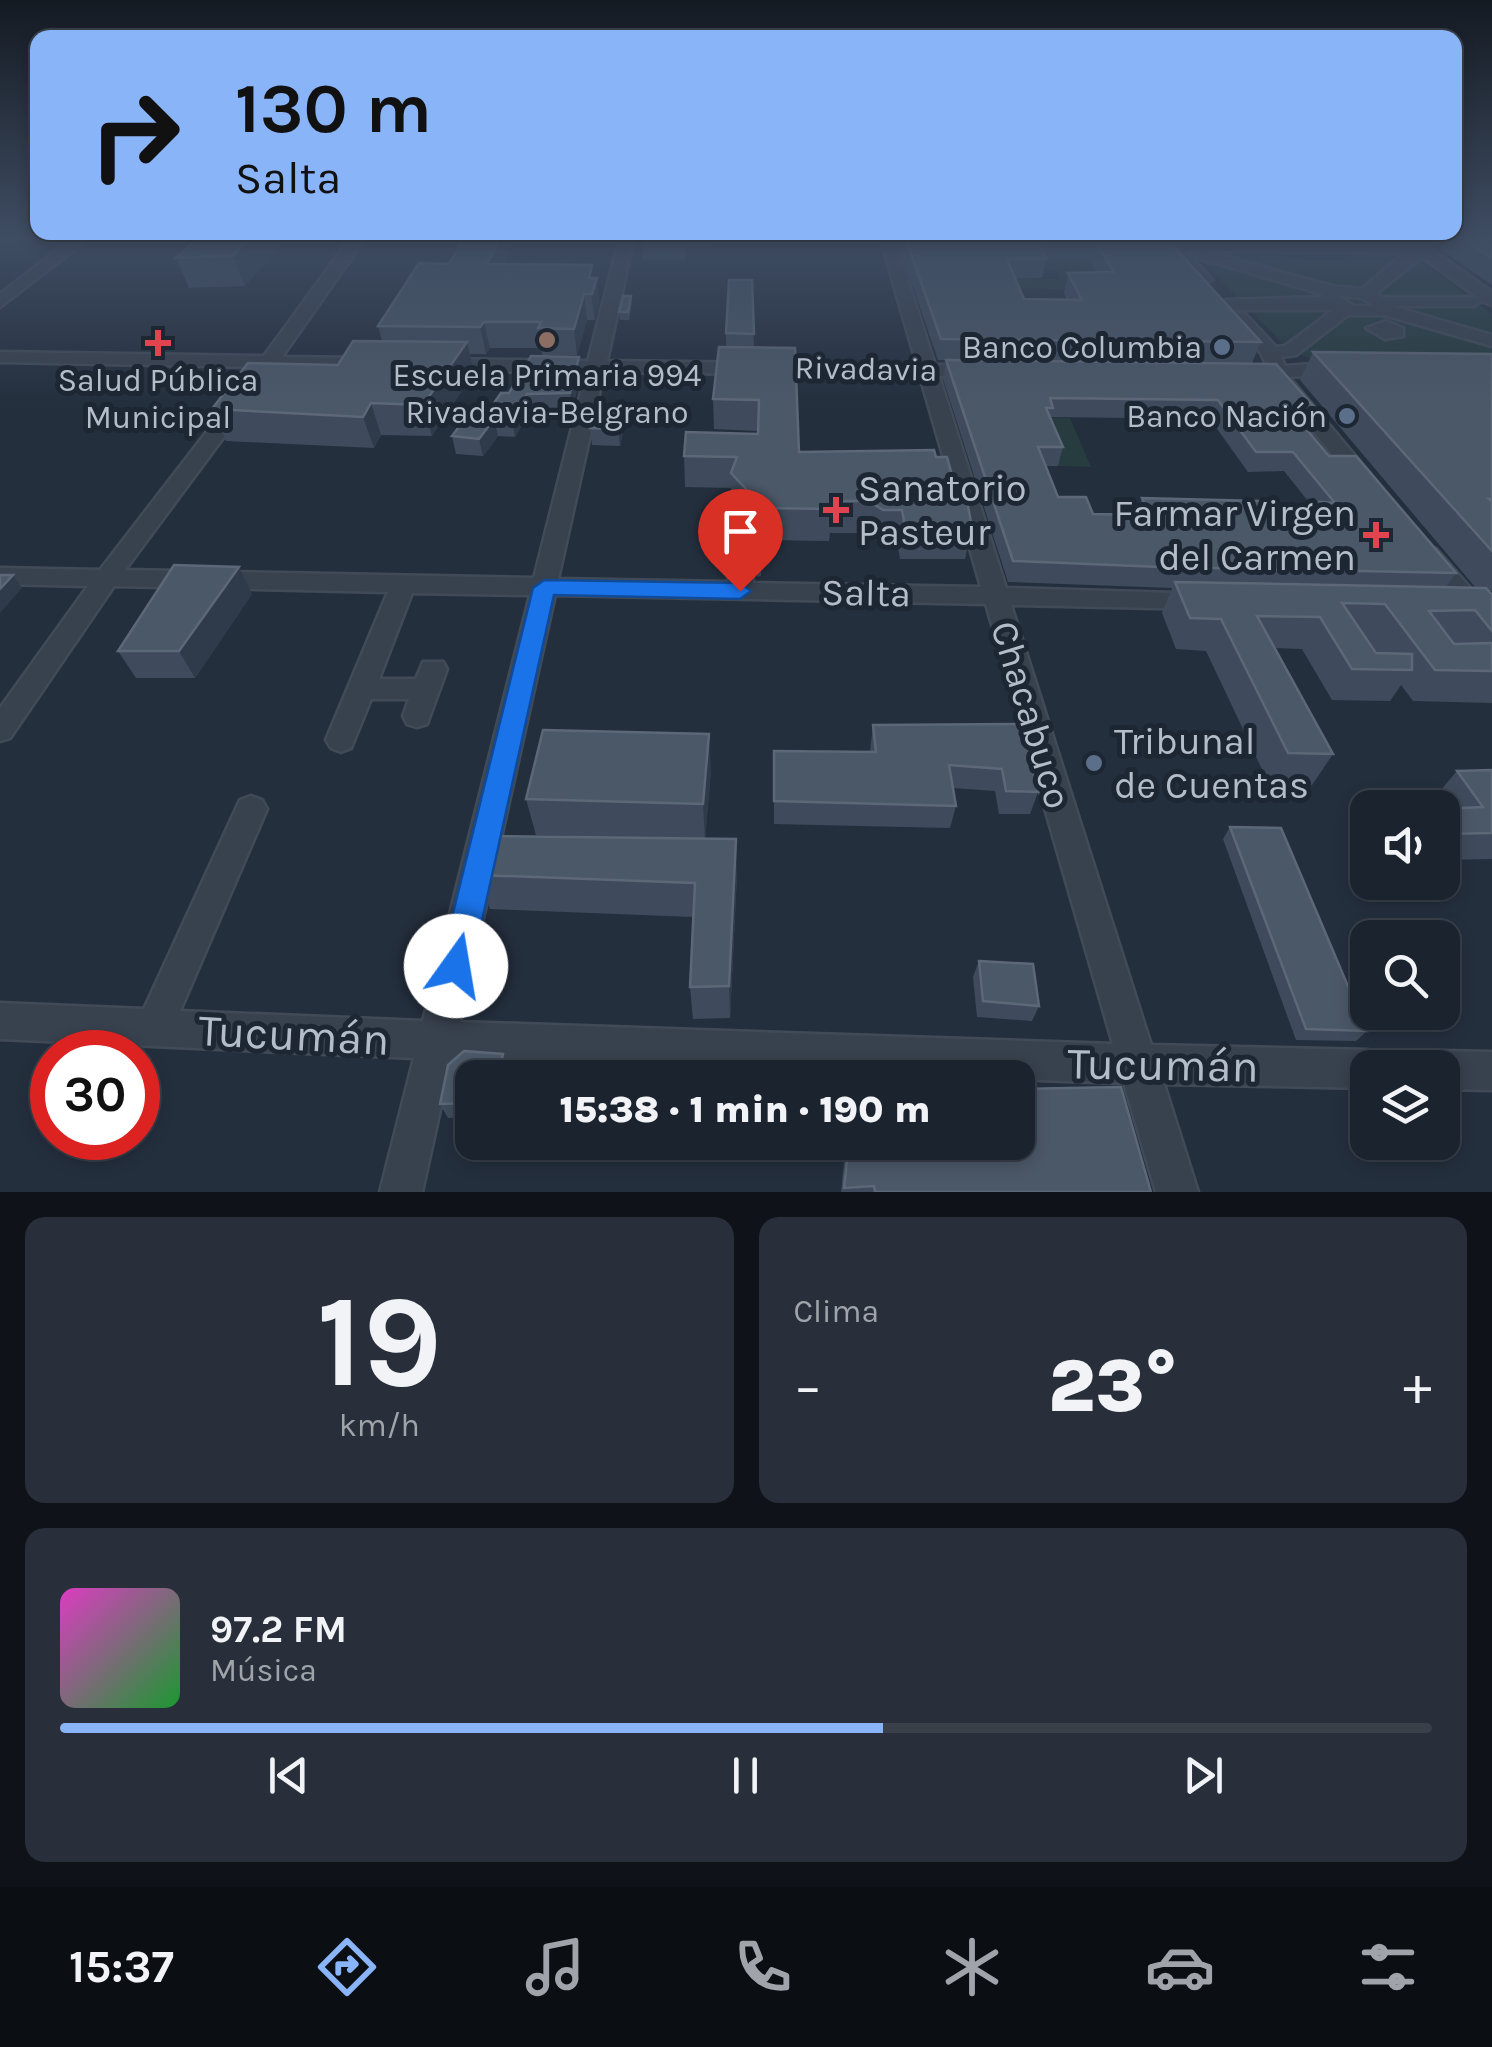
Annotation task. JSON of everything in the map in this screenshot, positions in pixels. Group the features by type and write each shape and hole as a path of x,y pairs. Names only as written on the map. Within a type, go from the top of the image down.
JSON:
{"street":[{"path":"0,730 106,579 320,293"},
{"path":"401,1192 614,293"},
{"name":"Chacabuco","path":"903,293 1177,1192"},
{"path":"1216,293 1275,359 1383,502"},
{"path":"1332,293 1383,318 1492,342"},
{"path":"1383,318 1394,293"},
{"path":"1226,305 1337,294"},
{"path":"1234,374 1290,352 1337,294"},
{"path":"1383,318 1483,300"},
{"path":"0,357 382,364"},
{"path":"1275,359 1302,368 1352,366"},
{"name":"Rivadavia","path":"419,365 1003,371"},
{"path":"731,522 741,555 740,591"},
{"path":"1408,532 1482,607 1492,630"},
{"name":"Salta","path":"0,576 1233,600"},
{"path":"341,740 403,585"},
{"path":"1436,606 1482,607"},
{"path":"362,689 430,679 417,716"},
{"path":"154,1028 251,809"},
{"name":"Tucumán","path":"0,1021 438,1042 1137,1066 1350,1069"},
{"path":"1460,1070 1492,1071"}],"green space":[{"path":"1233,293 1463,293 1492,314 1492,361 1309,358 1290,351"},
{"path":"1045,417 1070,418 1091,467 1058,466 1041,427"}],"building":[{"path":"400,293 592,293 584,294 574,329 538,328 541,322 484,322 480,327 378,326"},
{"path":"728,293 752,293 754,334 726,333"},
{"path":"925,293 1021,293 1024,299 1082,300 1078,293 1216,293 1261,342 941,339"},
{"path":"623,296 631,296 628,312 619,312"},
{"path":"353,341 467,342 423,405 371,403 363,417 212,409 248,363 338,365"},
{"path":"719,347 795,348 799,452 934,450 936,457 947,457 958,497 966,496 972,527 905,527 902,510 883,510 869,501 830,501 831,509 762,508 762,544 757,545 757,522 746,489 731,473 737,457 684,456 686,432 758,434 759,400 713,399"},
{"path":"1313,352 1492,354 1492,551"},
{"path":"531,356 579,357 570,393 527,394 512,420 494,419 479,439 452,436 467,416 487,413 501,393 509,393"},
{"path":"946,360 1276,364 1323,417 1296,417 1329,456 1356,456 1456,573 1160,567 1013,561","holes":["1050,398 1218,400 1256,452 1293,452 1335,503 1320,502 1331,519 1273,520 1260,501 1142,498 1150,515 1093,514 1086,497 1058,497 1038,447 1063,447 1046,408 1053,408"]},
{"path":"594,409 622,409 618,429 590,428"},
{"path":"174,565 239,567 179,651 118,651"},
{"path":"0,575 13,575 0,589"},
{"path":"1175,582 1486,588 1492,595 1492,631 1475,610 1429,611 1454,644 1492,643 1492,671 1435,670 1385,604 1342,603 1376,653 1412,654 1412,670 1352,669 1320,617 1257,616 1333,754 1288,753 1221,619 1190,618"},
{"path":"1026,724 1040,772 1033,772 1038,792 1006,791 1002,769 949,765 956,806 774,801 774,751 876,752 873,725"},
{"path":"543,730 709,734 703,804 526,799"},
{"path":"1492,770 1492,833 1460,834 1460,808 1483,807 1457,771"},
{"path":"1230,827 1281,828 1350,991 1350,1030 1367,1031 1306,1029"},
{"path":"488,836 736,839 729,986 690,987 695,883 478,875"},
{"path":"979,961 1033,964 1039,1006 983,1001"},
{"path":"464,1051 503,1054 502,1060 455,1060 455,1104 440,1104 448,1065"},
{"path":"1121,1087 1151,1192 875,1192 874,1186 844,1188 847,1160 1035,1160 1035,1089"}],"place":[{"name":"Escuela Primaria 994 Rivadavia-Belgrano","path":"547,340"},
{"name":"Salud Pública Municipal","path":"158,343"},
{"name":"Banco Columbia","path":"1222,347"},
{"name":"Banco Nación","path":"1347,416"},
{"name":"Sanatorio Pasteur","path":"836,510"},
{"name":"Farmar Virgen del Carmen","path":"1376,535"},
{"name":"Tribunal de Cuentas","path":"1094,763"}],"route":[{"path":"456,966 544,588 740,591"}]}
